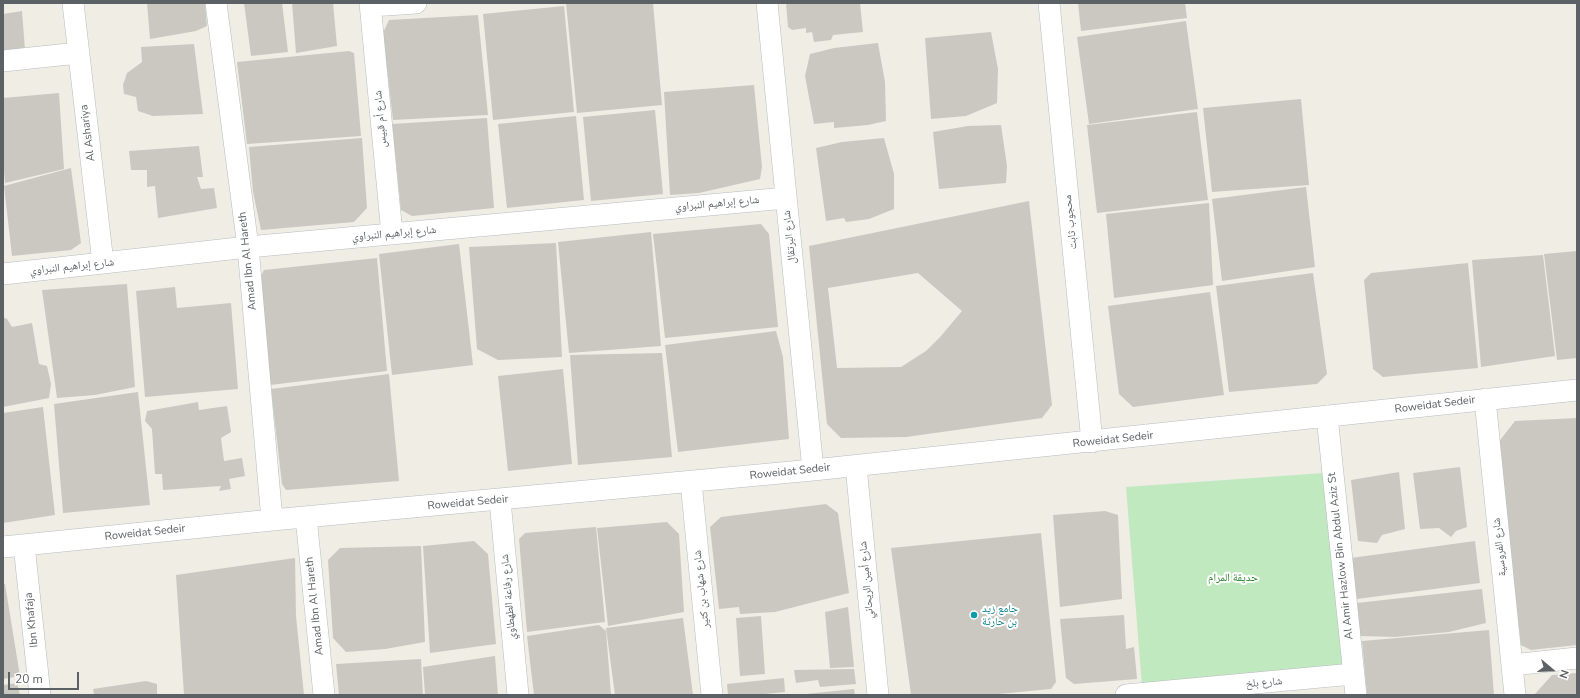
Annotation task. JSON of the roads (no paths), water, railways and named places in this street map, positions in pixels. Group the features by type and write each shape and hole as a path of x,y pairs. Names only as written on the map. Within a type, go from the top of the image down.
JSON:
{"street":[{"name":"Al Ashariya","path":"73,3 103,263"},
{"name":"Amad Ibn Al Hareth","path":"216,3 248,247 272,520"},
{"path":"370,4 416,3"},
{"name":"شارع البرتقال","path":"767,3 813,470"},
{"name":"محجوب ثابت","path":"1049,3 1092,442"},
{"name":"شارع أم قبيس","path":"370,4 392,234"},
{"path":"3,61 78,54"},
{"name":"شارع إبراهيم النبراوي","path":"3,274 248,247 786,198"},
{"name":"Roweidat Sedeir","path":"3,547 272,520 856,466 1577,390"},
{"name":"شارع الفروسية","path":"1485,399 1515,695"},
{"name":"Al Amir Hazlow Bin Abdul Aziz St","path":"1327,416 1356,695"},
{"name":"شارع أمين الريحاني","path":"856,466 878,695"},
{"name":"شارع شهاب بن كثير","path":"691,482 712,695"},
{"name":"شارع رفاعة الطهطاوي","path":"500,500 518,695"},
{"name":"Amad Ibn Al Hareth","path":"306,517 324,695"},
{"name":"Ibn Khafaja","path":"24,545 40,695"},
{"path":"1512,665 1577,658"},
{"name":"شارع بلخ","path":"1126,695 1353,674"}],"place":[{"name":"جامع زيد بن حارثة","path":"974,615"}],"park label":[{"name":"حديقة المرام","path":"1233,578"}]}
